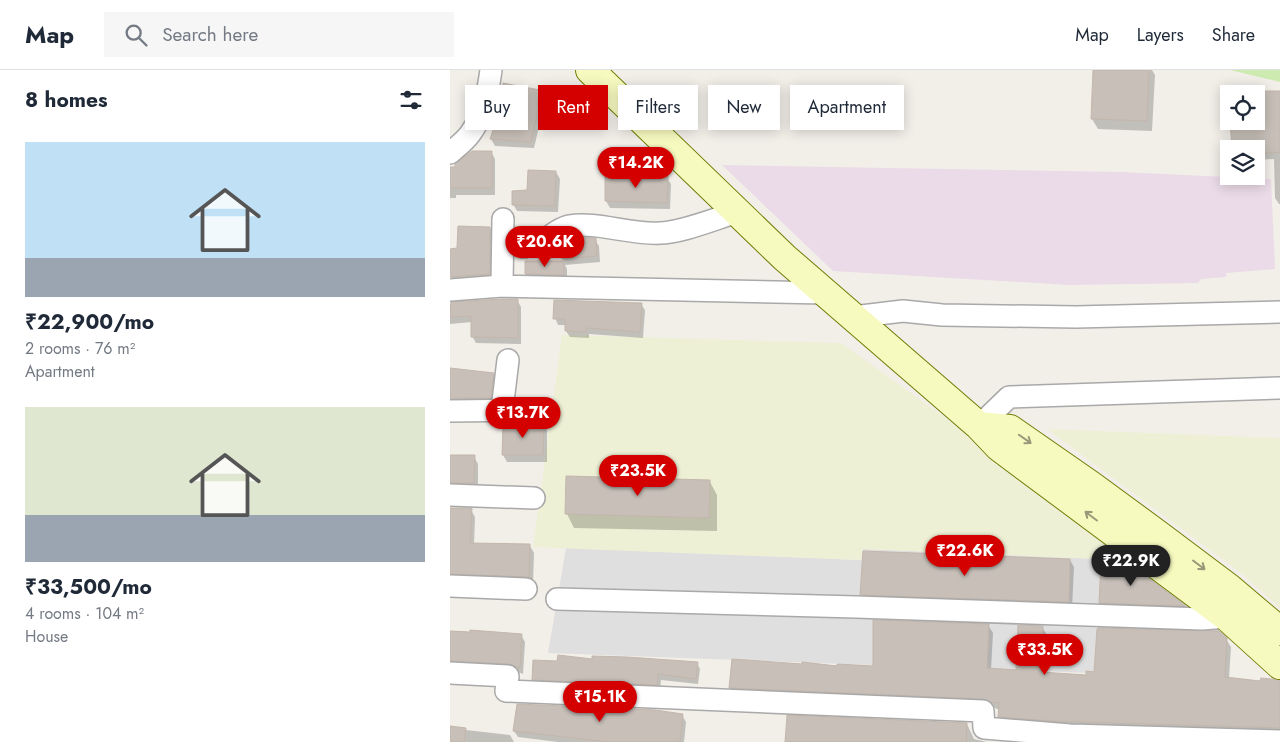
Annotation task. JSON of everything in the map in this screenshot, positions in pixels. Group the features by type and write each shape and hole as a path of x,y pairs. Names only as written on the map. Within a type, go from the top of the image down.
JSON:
{"main road":[{"path":"590,70 785,258 979,426 1010,429 1100,491 1235,608 1280,665"},
{"path":"1235,608 1280,630"}],"street":[{"path":"450,153 470,134 481,115 488,92 490,70"},
{"path":"546,239 556,231 568,226 587,225 635,233 662,234 738,212"},
{"path":"502,286 503,219"},
{"path":"450,290 502,286 825,293"},
{"path":"853,317 903,312 942,315 1076,316 1280,312"},
{"path":"502,410 508,360"},
{"path":"979,426 1009,397 1280,388"},
{"path":"450,411 545,410"},
{"path":"450,495 534,498"},
{"path":"450,586 526,589"},
{"path":"558,599 1202,619 1235,608"},
{"path":"450,673 508,676 506,691 983,711 984,728 1070,735 1280,741"}],"shaded area":[{"path":"722,165 1121,172 1220,177 1220,185 1265,185 1265,179 1271,179 1275,269 1226,273 1226,277 1201,279 1198,283 1069,285 833,271"},
{"path":"566,548 861,560 863,549 1146,561 1228,626 1225,678 548,653"}],"green space":[{"path":"1230,70 1280,70 1280,82"},
{"path":"562,335 841,343 1146,561 863,549 861,560 533,547"},
{"path":"1047,429 1280,438 1280,608 1241,573"}],"building":[{"path":"1093,70 1149,70 1147,121 1091,119"},
{"path":"528,88 538,90 538,110 531,142 490,139 493,130 528,130"},
{"path":"1265,91 1280,91 1280,152 1265,153 1265,140 1231,140 1231,130 1265,130"},
{"path":"472,151 492,151 492,188 450,188 450,167 455,167 455,164"},
{"path":"528,170 556,171 555,206 512,205 512,191 527,190"},
{"path":"605,175 668,176 667,203 605,201"},
{"path":"458,226 490,227 490,274 450,277 450,249 457,248"},
{"path":"515,227 525,227 525,253 515,253"},
{"path":"580,237 596,238 597,256 562,259 560,244"},
{"path":"525,261 564,261 564,275 525,274"},
{"path":"518,299 518,338 471,337 471,316 450,317 451,302"},
{"path":"554,300 642,303 640,332 586,328 586,332 565,331 565,319 553,319"},
{"path":"450,368 494,373 491,398 450,398"},
{"path":"503,423 544,423 543,455 502,455"},
{"path":"450,455 475,455 474,483 450,483"},
{"path":"566,476 710,480 709,518 565,514"},
{"path":"450,508 472,508 470,543 530,544 529,577 450,574"},
{"path":"863,551 1070,559 1069,602 860,595"},
{"path":"1101,561 1127,562 1186,606 1099,603"},
{"path":"873,620 989,624 987,668 1016,670 1018,625 1043,626 1041,672 1086,675 1086,671 1094,672 1098,628 1219,631 1227,638 1225,677 1260,681 1261,678 1280,680 1280,728 1053,721 998,717 999,703 984,699 729,688 732,659 802,664 802,662 837,666 837,664 873,666"},
{"path":"470,630 522,634 520,668 509,664 450,661 450,631 470,632"},
{"path":"558,655 592,659 592,656 698,662 696,679 658,674 657,685 532,680 533,660 557,661"},
{"path":"517,704 655,710 683,714 680,742 608,742 513,731"},
{"path":"787,715 967,723 966,742 785,742"},
{"path":"450,726 466,728 464,742 450,742"}]}
